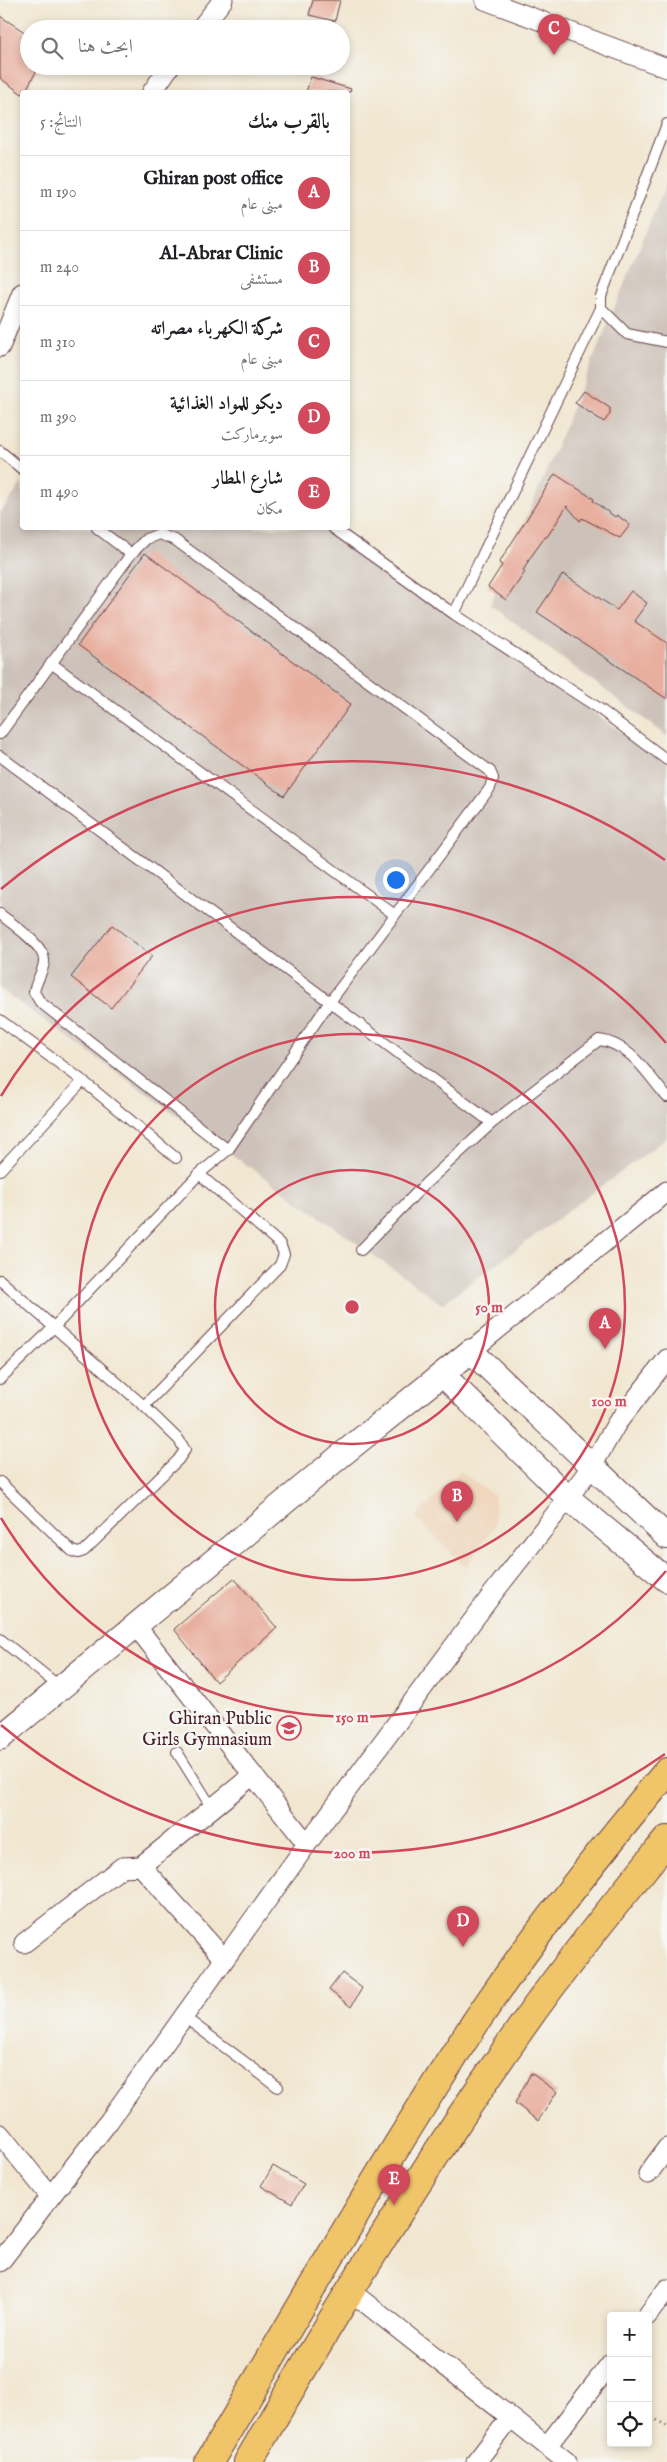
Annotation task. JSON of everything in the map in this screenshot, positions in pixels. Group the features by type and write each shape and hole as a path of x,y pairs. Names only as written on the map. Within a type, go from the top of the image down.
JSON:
{"main road":[{"path":"209,2462 422,2107 479,2018 618,1829 667,1772"},
{"path":"248,2462 349,2290 519,2030 588,1937 667,1840"}],"street":[{"path":"207,20 222,0"},
{"path":"485,0 667,68"},
{"path":"153,90 164,75"},
{"path":"0,347 20,302"},
{"path":"0,1738 339,1457 443,1375 667,1191"},
{"path":"471,1351 667,1537"},
{"path":"0,2262 109,2121 307,1844 494,1592 592,1466 617,1423 667,1359"},
{"path":"443,1375 568,1498 667,1580"},
{"path":"136,1626 307,1844"},
{"path":"24,1943 122,1868 141,1866 253,1775"},
{"path":"141,1866 224,1959"},
{"path":"0,2134 50,2196"},
{"path":"648,2174 667,2148"},
{"path":"650,2312 667,2289"},
{"path":"349,2290 566,2462"},
{"path":"547,2446 607,2368"},
{"path":"476,2462 510,2418"}],"lane":[{"path":"454,614 601,308 601,296 667,124"},
{"path":"601,308 627,334 667,342"},
{"path":"0,451 20,467"},
{"path":"100,530 131,554"},
{"path":"337,530 454,614 597,707 667,760"},
{"path":"0,734 131,554 153,534 166,535 493,774 490,788 329,1003 228,1150 199,1174 55,1326 0,1379"},
{"path":"51,664 395,915"},
{"path":"0,756 492,1123"},
{"path":"0,914 35,943 43,955 44,962 34,992 40,1002 228,1150"},
{"path":"0,1020 83,1080 176,1158"},
{"path":"361,1250 426,1183 492,1123 599,1040 611,1042 627,1050 667,1097"},
{"path":"0,1170 83,1080"},
{"path":"144,1406 238,1310 282,1260 284,1254 280,1244 199,1174"},
{"path":"0,1280 55,1326 144,1406 183,1445 182,1455 80,1553 72,1551 0,1482"},
{"path":"0,1639 60,1687"},
{"path":"177,1752 212,1808"},
{"path":"183,2016 278,2087"}],"path":[{"path":"652,2417 667,2426"}],"shaded area":[{"path":"667,182 667,736 490,605"},
{"path":"20,486 20,530 334,530 667,764 667,1138 442,1304 0,989 0,513"},
{"path":"460,1471 494,1496 495,1526 466,1567 415,1518"}],"building":[{"path":"313,0 340,0 335,20 309,15"},
{"path":"0,16 20,29 20,75 34,75 26,90 20,90 20,93 0,78"},
{"path":"311,77 351,89 350,92 350,90 307,90"},
{"path":"584,391 610,408 610,414 604,422 575,403"},
{"path":"555,474 594,499 593,501 615,517 617,515 630,525 620,538 582,518 580,521 567,506 547,537 545,537 530,558 523,571 525,572 506,600 488,587 502,565 499,563"},
{"path":"145,553 351,704 284,796 78,645"},
{"path":"563,574 617,610 631,591 647,603 634,621 667,643 667,699 537,612"},
{"path":"112,925 152,956 111,1008 71,977"},
{"path":"234,1578 277,1628 216,1682 174,1629"},
{"path":"342,1973 362,1988 351,2007 329,1990"},
{"path":"531,2073 557,2092 538,2121 515,2103"},
{"path":"273,2166 304,2184 292,2204 261,2186"}],"place":[{"name":"شركة الكهرباء مصراته","path":"554,55"},
{"name":"Ghiran post office","path":"605,1349"},
{"name":"Al-Abrar Clinic","path":"457,1522"},
{"name":"Ghiran Public Girls Gymnasium","path":"289,1728"},
{"name":"ديكو للمواد الغذائية","path":"463,1947"},
{"name":"شارع المطار","path":"394,2205"}]}
